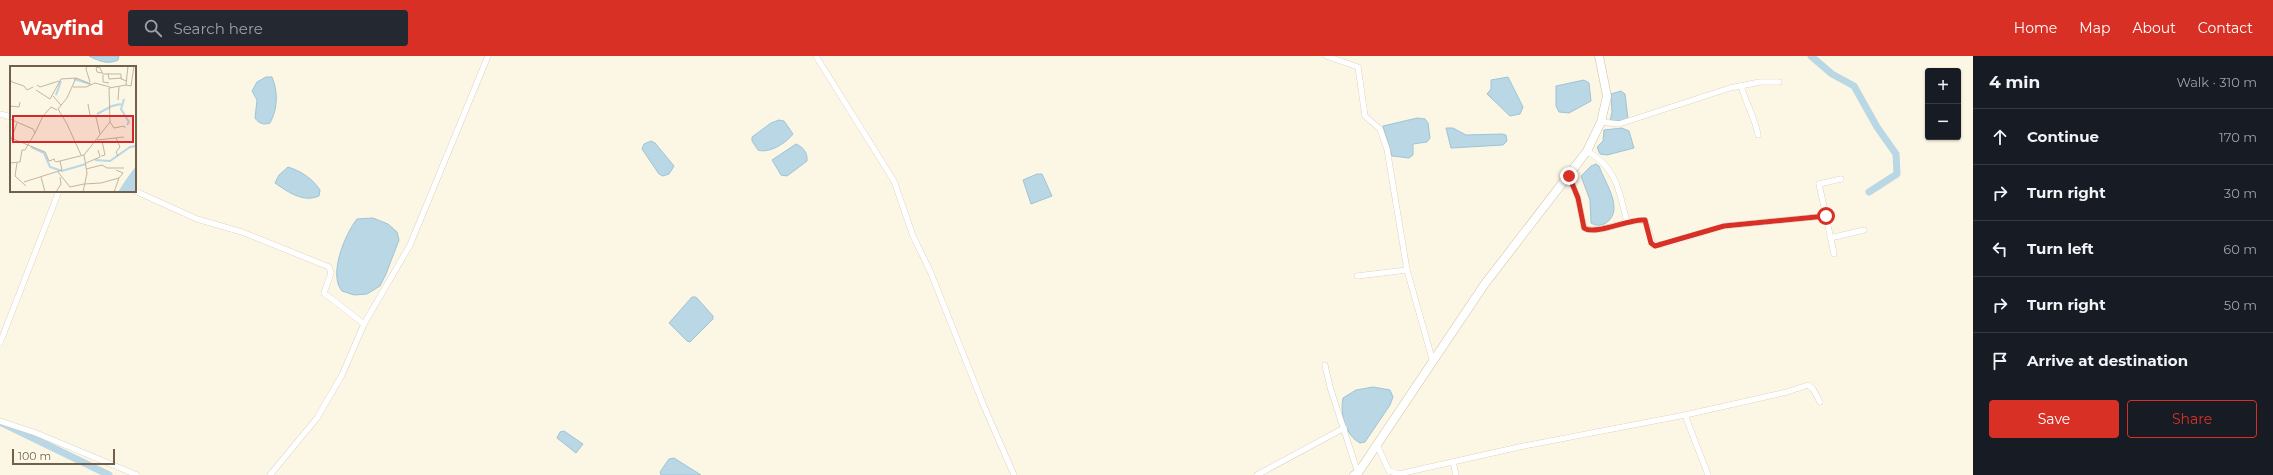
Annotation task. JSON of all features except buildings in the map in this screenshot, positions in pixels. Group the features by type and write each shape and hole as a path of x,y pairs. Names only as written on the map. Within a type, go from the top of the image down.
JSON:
{"main road":[{"path":"1356,474 1378,445 1484,285 1587,151 1601,122 1607,96 1599,56"}],"street":[{"path":"270,475 317,418 342,375 364,324 410,245 488,56"},
{"path":"816,56 894,181 913,236 934,280 982,404 1014,475"},
{"path":"1326,56 1358,67 1365,116 1380,129 1387,149 1407,270 1433,362"},
{"path":"1601,122 1619,124 1741,86 1760,82 1779,82"},
{"path":"1741,86 1747,106 1756,121 1758,135"},
{"path":"0,114 10,117"},
{"path":"1587,151 1605,164 1610,172 1621,199 1627,222"},
{"path":"1569,176 1578,198 1584,228 1587,230 1595,229 1627,222 1645,220 1651,243 1655,246 1724,226 1826,216"},
{"path":"1834,254 1819,184 1841,179"},
{"path":"136,191 197,219 242,232 328,267 331,273 324,293 364,324"},
{"path":"0,343 59,192"},
{"path":"1830,238 1864,230"},
{"path":"1357,276 1407,270"},
{"path":"1325,365 1356,474"},
{"path":"1378,445 1389,471 1399,474 1564,438 1685,415 1788,392 1808,385 1813,389 1820,402"},
{"path":"1685,415 1708,475"},
{"path":"0,421 36,433 137,475"},
{"path":"1258,475 1344,428"},
{"path":"1452,462 1456,475"}],"water":[{"path":"89,56 119,56 118,60 107,62 100,61"},
{"path":"266,77 272,77 274,82 276,106 270,123 264,124 258,122 255,118 257,100 252,91 257,82"},
{"path":"1508,77 1523,107 1520,114 1510,116 1487,94 1491,89 1491,80"},
{"path":"1584,80 1589,83 1591,101 1569,113 1559,112 1556,106 1556,86"},
{"path":"1621,91 1625,94 1628,119 1624,121 1610,121 1612,112 1611,94"},
{"path":"1417,118 1425,119 1428,123 1430,138 1427,142 1413,144 1413,155 1409,158 1392,156 1383,126"},
{"path":"779,120 784,121 793,134 777,147 762,151 758,150 752,141 752,137 771,123"},
{"path":"1446,128 1453,128 1466,135 1502,134 1506,135 1507,141 1503,145 1451,148"},
{"path":"1622,128 1629,131 1634,148 1607,155 1600,154 1597,147 1603,141 1604,130"},
{"path":"651,141 655,143 674,166 669,174 663,176 659,174 642,149 644,144"},
{"path":"796,144 801,147 807,155 807,161 787,176 781,175 772,160"},
{"path":"1596,164 1599,166 1609,188 1614,204 1614,211 1611,218 1602,225 1595,225 1591,223 1590,200 1581,176 1591,166"},
{"path":"288,167 302,173 314,182 320,190 319,196 307,198 296,196 275,183 279,175"},
{"path":"1037,174 1042,174 1052,196 1031,204 1023,180"},
{"path":"373,218 388,224 397,232 399,240 386,274 380,286 367,294 354,295 342,291 338,284 337,265 343,244 357,219"},
{"path":"692,297 696,297 713,316 713,319 690,342 687,341 669,323"},
{"path":"1373,387 1390,390 1393,397 1390,405 1365,442 1360,443 1351,435 1345,424 1342,411 1343,398 1356,390"},
{"path":"564,431 583,444 576,453 557,438 560,432"},
{"path":"674,458 701,475 661,475 660,472 669,459"}],"waterway":[{"path":"1811,56 1832,74 1854,86 1877,127 1896,154 1897,174 1869,192"},
{"path":"2,423 109,475"}],"route":[{"path":"1569,176 1578,198 1584,228 1587,230 1595,229 1631,221 1645,220 1651,243 1655,246 1724,226 1787,222 1826,216"}]}
